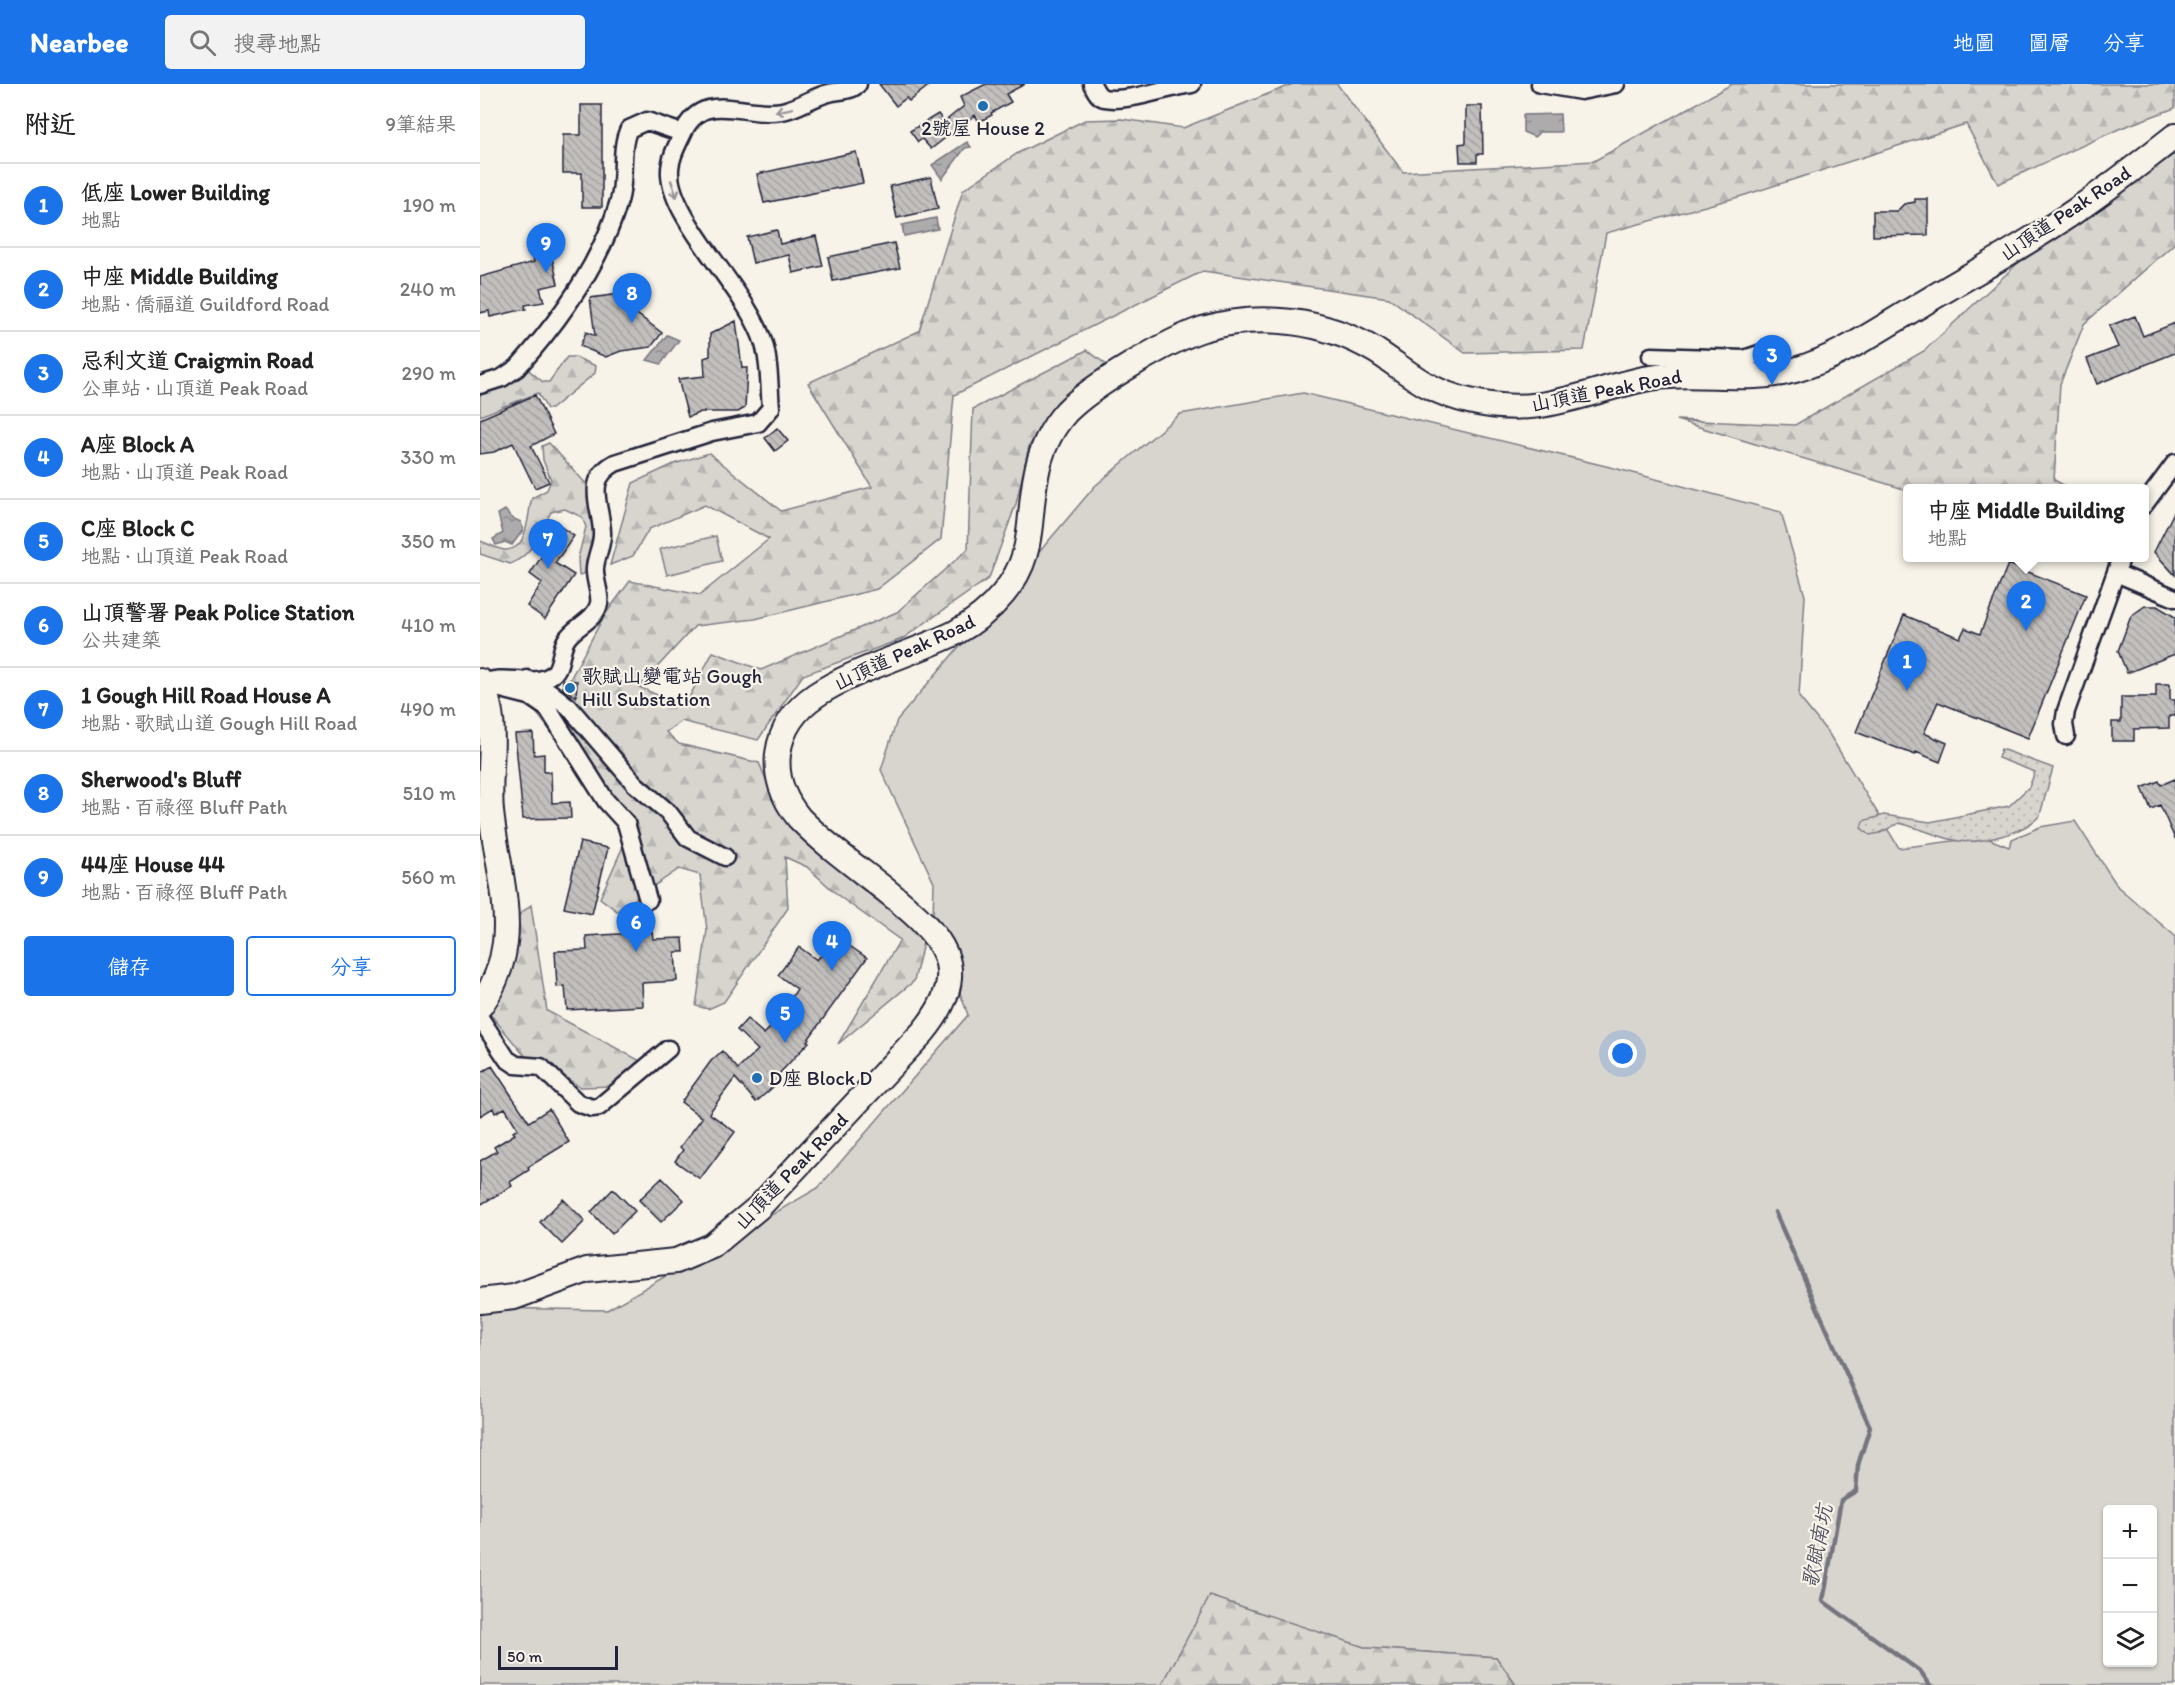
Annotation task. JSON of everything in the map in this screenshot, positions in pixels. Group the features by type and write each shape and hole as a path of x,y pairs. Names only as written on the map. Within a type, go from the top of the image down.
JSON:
{"main road":[{"name":"山頂道 Peak Road","path":"480,1301 514,1297 586,1270 676,1261 712,1246 759,1207 923,1032 939,1011 946,994 949,975 946,957 939,941 917,916 817,835 792,810 777,776 777,748 790,719 817,695 957,631 980,617 1004,593 1016,576 1028,549 1036,476 1045,445 1062,418 1084,397 1182,337 1221,325 1260,321 1294,322 1335,331 1374,350 1426,386 1454,397 1487,405 1523,406 1560,403 1644,380 1685,374 1756,376 1786,372 1810,365 1849,346 2050,228 2175,136"},
{"path":"480,1006 501,964 506,931 491,810 489,774 492,723 481,682"}],"street":[{"path":"481,682 498,678 543,678 554,672 566,639 589,619 598,606 595,571 602,531 595,493 601,474 615,463 712,432 758,423 771,408 764,344 742,300 687,219 671,183 670,166 682,133 695,116 711,107 756,112 782,111 828,93 850,90 858,84"},
{"path":"1092,84 1097,94 1106,98 1153,94 1192,84"},
{"path":"1540,84 1581,91 1616,84"},
{"path":"480,386 502,378 517,368 588,274 610,226 621,194 625,141 629,129 647,121 682,133"},
{"path":"1651,356 1744,359 1771,350 1780,357 1786,372"},
{"path":"2149,499 2175,463"},
{"path":"2066,736 2064,724 2066,711 2118,565 2175,598"},
{"path":"526,679 550,692 568,707 635,784 668,812 688,838 725,857"},
{"path":"481,682 529,696 548,709 606,801 626,823 648,900"},
{"path":"480,1018 507,1059 516,1065 541,1067 578,1103 592,1108 606,1104 668,1049"}],"green space":[{"path":"1293,84 1337,84 1403,172 1594,161 1732,84 2175,84 2175,108 2121,128 1998,184 1966,124 1742,196 1606,233 1584,350 1465,353 1389,298 1203,271 954,395 941,539 877,589 755,619 695,626 639,687 684,707 713,652 761,670 897,612 968,549 973,409 1087,350 1108,366 1059,404 1029,446 1016,504 989,578 902,639 803,675 758,740 681,721 666,732 679,744 759,763 779,810 924,939 914,981 838,1044 900,940 840,897 807,867 785,857 788,908 724,1002 708,1009 696,1006 707,930 700,875 679,869 617,911 600,898 633,824 623,804 595,789 532,707 567,685 604,616 630,581 700,595 769,539 705,505 649,529 633,556 610,565 633,483 674,464 709,453 781,511 872,487 808,383 919,331 963,190 1018,153 1085,120 1122,119 1183,128"},
{"path":"2175,154 2175,243 2084,324 2060,384 2054,480 2062,484 1903,484 1903,489 1676,420 1795,425 1924,351 2033,249"},
{"path":"567,357 575,357 596,366 595,373 551,409 547,409 538,393 480,416 480,389 525,367 543,382 549,382"},
{"path":"1303,393 1614,468 1781,512 1805,596 1799,697 1829,734 1899,848 1984,837 2009,847 2012,839 2040,827 2075,821 2118,887 2175,936 2175,1685 1516,1685 1496,1657 1367,1648 1210,1597 1162,1685 480,1685 480,1308 607,1310 818,1188 968,1015 933,918 934,883 881,770 897,720 1095,486 1180,414"},
{"path":"549,443 589,487 599,532 587,573 579,575 578,558 586,527 582,517 565,509 551,512 535,542 518,560 510,564 480,554 480,541 507,550 514,548 523,537 532,498 547,490 551,480 543,460 542,446"},
{"path":"716,536 722,561 667,575 660,549"},
{"path":"2001,749 2053,768 2040,815 2026,827 2008,834 1975,841 1952,840 1899,823 1880,833 1870,835 1861,828 1863,821 1884,815 1930,822 2009,806 2029,787 2035,772 1998,758"},
{"path":"531,905 547,1011 646,1064 615,1086 580,1087 536,1059 525,1056 485,1008 512,921"},
{"path":"1210,1596 1367,1648 1496,1657 1516,1685 1162,1685"}],"water":[{"path":"1560,114 1561,132 1539,132 1535,137 1523,132 1523,115"},
{"path":"967,142 971,147 965,148 942,179 932,165"},
{"path":"936,218 938,229 904,236 902,225"},
{"path":"667,335 679,340 661,364 647,360"},
{"path":"505,510 512,518 521,522 523,530 512,545 505,542 496,545 493,539 503,533 498,514"}],"building":[{"path":"879,84 931,84 909,101 906,98 896,106"},
{"path":"986,84 1025,84 1006,94 1011,102 979,122 975,115 931,149 922,139 918,142 910,131 938,114 944,122 964,106 960,97"},
{"path":"581,105 602,105 602,207 582,207 582,173 563,173 563,135 581,135"},
{"path":"1466,106 1482,106 1483,154 1477,154 1477,162 1460,162 1459,144 1466,143"},
{"path":"856,152 863,183 764,203 757,174"},
{"path":"931,177 938,209 897,218 890,186"},
{"path":"1915,199 1928,199 1928,235 1873,236 1873,211 1897,211 1904,204 1915,202"},
{"path":"777,230 780,244 816,236 823,266 793,273 789,255 753,263 747,237"},
{"path":"894,243 900,268 833,281 828,257"},
{"path":"549,244 558,284 540,288 544,302 525,305 526,309 490,317 489,311 480,313 480,277 534,262 531,248"},
{"path":"624,278 636,285 631,304 636,308 633,311 662,333 651,347 621,351 606,357 580,346 586,332 595,336 590,298 620,294"},
{"path":"2135,316 2143,336 2175,323 2175,353 2097,384 2087,359 2118,347 2109,326"},
{"path":"736,321 742,368 747,368 745,408 738,412 701,412 688,417 678,379 705,376 704,358 710,356 710,334"},
{"path":"535,395 554,434 531,446 549,482 535,488 513,443 494,452 480,454 480,419"},
{"path":"777,428 788,441 775,451 765,438"},
{"path":"2175,510 2175,575 2154,552"},
{"path":"561,527 574,536 555,563 574,575 545,619 527,606 542,583 530,574"},
{"path":"2008,564 2086,595 2028,738 1938,702 1924,733 1947,743 1940,762 1916,752 1915,755 1856,732 1904,615 1960,638 1965,628 1980,634"},
{"path":"2145,606 2157,606 2175,617 2175,654 2127,673 2118,651 2131,616"},
{"name":"歌賦山變電站 Gough Hill Substation","path":"563,680 577,681 576,697 563,688"},
{"path":"2156,684 2170,684 2170,700 2175,700 2175,716 2169,716 2169,728 2134,729 2134,741 2112,741 2112,722 2121,722 2121,697 2156,697"},
{"path":"533,733 534,755 544,754 544,772 551,772 552,803 570,802 571,818 523,819 515,734"},
{"path":"2175,779 2175,839 2160,805 2151,809 2142,788 2159,781 2161,785"},
{"path":"580,842 608,848 592,914 564,908"},
{"path":"652,932 653,939 683,938 684,952 675,952 677,981 642,983 643,1006 567,1010 565,986 557,987 555,951 587,950 586,936"},
{"path":"841,940 867,958 807,1041 809,1042 777,1076 781,1080 756,1102 735,1078 709,1113 735,1132 700,1179 675,1161 683,1150 680,1147 702,1118 681,1102 711,1061 722,1051 738,1069 758,1050 737,1030 747,1019 764,1034 777,1021 787,1019 787,1004 797,989 778,975 799,947 817,960 830,945 836,947"},
{"path":"492,1066 529,1122 549,1109 569,1142 528,1167 529,1170 510,1182 512,1186 480,1205 480,1161 497,1151 494,1147 515,1134 513,1132 518,1129 505,1108 495,1113 493,1108 480,1116 480,1073"},
{"path":"662,1178 684,1200 661,1222 639,1200"},
{"path":"613,1189 635,1211 612,1234 591,1212"},
{"path":"563,1199 585,1221 562,1244 540,1222"}],"waterway":[{"name":"歌賦南坑","path":"1775,1212 1870,1427 1858,1465 1856,1491 1841,1500 1823,1601 1921,1672 1930,1685"}],"place":[{"name":"2號屋 House 2","path":"983,106"},
{"name":"44座 House 44","path":"546,273"},
{"name":"Sherwood's Bluff","path":"632,323"},
{"name":"忌利文道 Craigmin Road","path":"1772,385"},
{"name":"1 Gough Hill Road House A","path":"548,569"},
{"name":"中座 Middle Building","path":"2026,631"},
{"name":"歌賦山變電站 Gough Hill Substation","path":"570,688"},
{"name":"低座 Lower Building","path":"1907,691"},
{"name":"山頂警署 Peak Police Station","path":"636,952"},
{"name":"A座 Block A","path":"832,971"},
{"name":"C座 Block C","path":"785,1043"},
{"name":"D座 Block D","path":"757,1078"}]}
